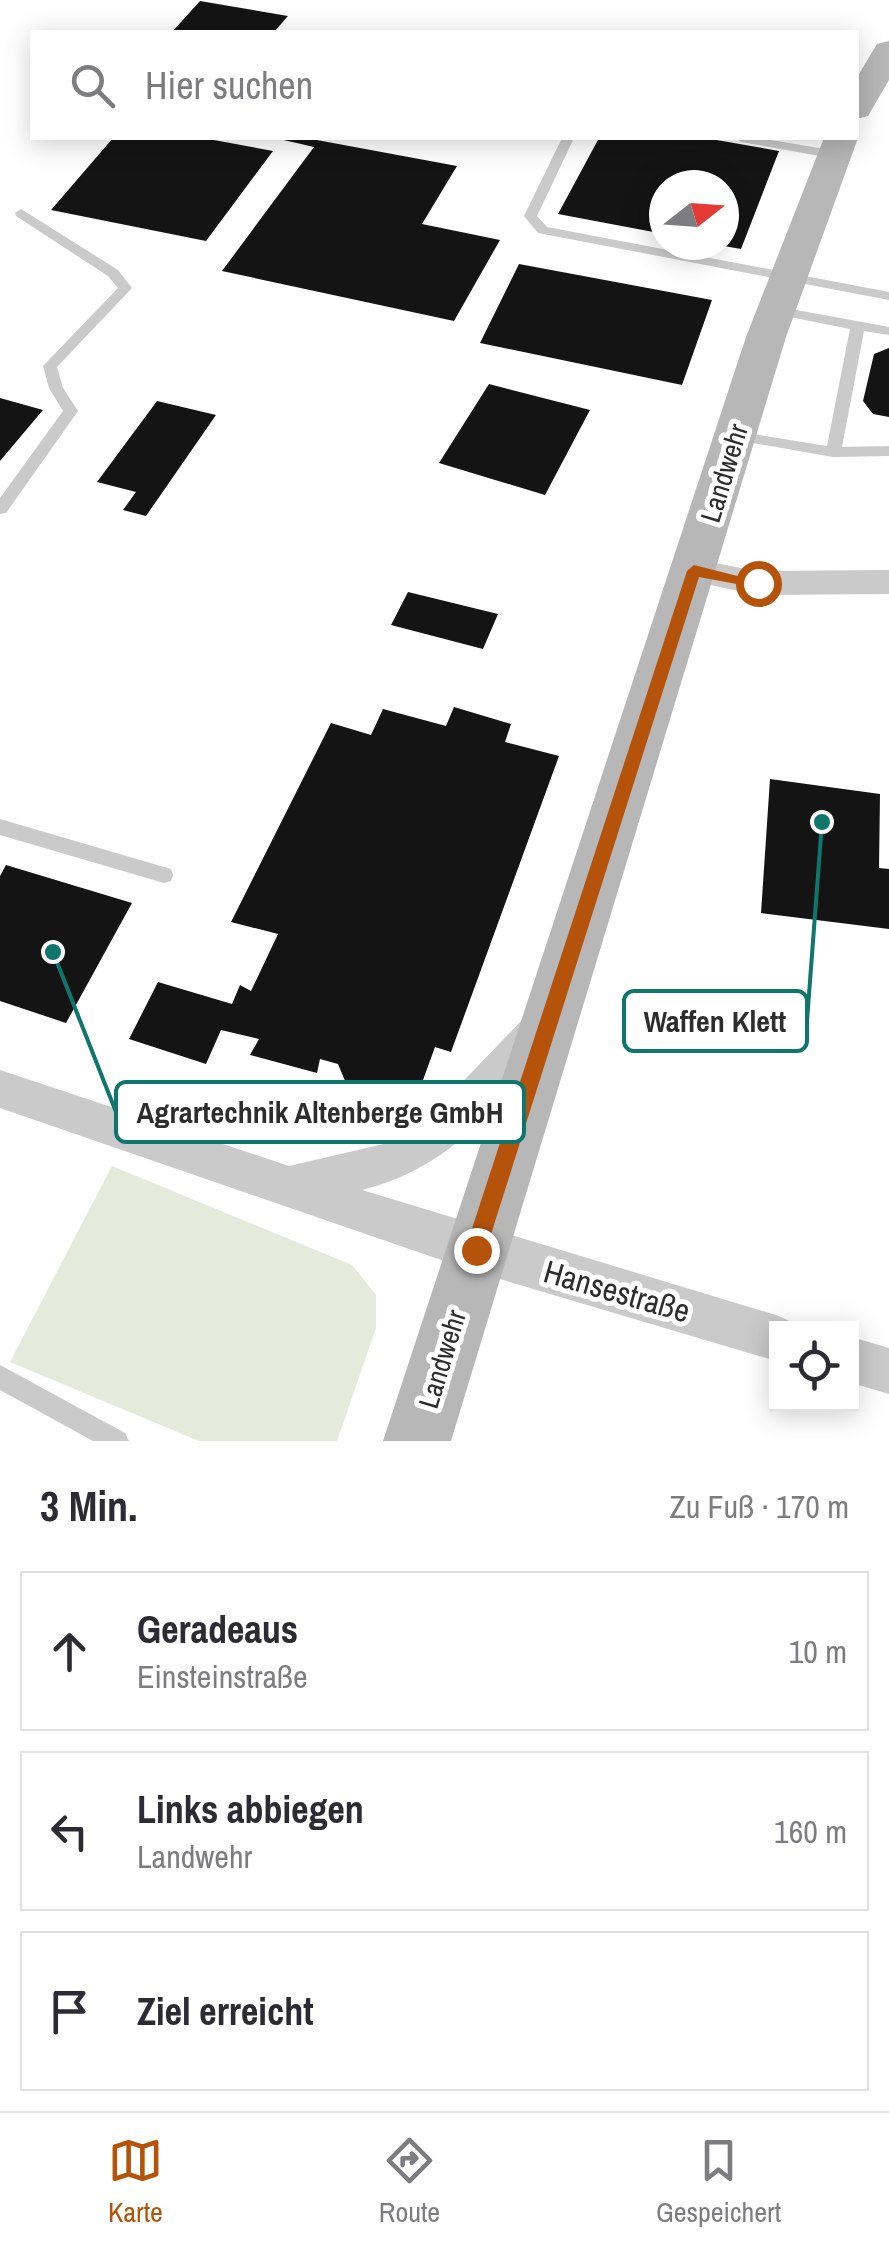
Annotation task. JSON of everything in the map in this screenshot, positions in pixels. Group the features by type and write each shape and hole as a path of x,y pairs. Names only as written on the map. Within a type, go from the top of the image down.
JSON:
{"main road":[{"path":"859,103 889,51"},
{"name":"Landwehr","path":"416,1441 780,295 836,146"}],"street":[{"path":"694,571 758,583 889,582"},
{"path":"288,1187 397,1161 443,1132 550,1018"},
{"name":"Hansestraße","path":"0,1089 476,1250 769,1336"}],"lane":[{"path":"567,140 530,216 544,230 780,295 858,326 889,331"},
{"path":"765,140 836,146"},
{"path":"0,509 71,411 56,388 50,366 125,288 113,272 21,213"},
{"path":"780,295 889,296"},
{"path":"832,452 858,326"},
{"path":"735,436 832,452 889,450"},
{"path":"0,827 164,875"},
{"path":"0,1377 116,1441"}],"shaded area":[{"path":"112,1166 352,1265 376,1295 376,1328 337,1441 199,1441 10,1362"}],"building":[{"path":"200,1 288,16 276,30 174,30"},
{"path":"111,140 214,140 273,151 206,241 51,210"},
{"path":"284,140 317,140 457,166 422,224 500,240 454,321 222,271 314,147"},
{"path":"598,140 716,140 779,151 741,249 739,170 649,170 649,231 558,214"},
{"path":"519,264 712,300 682,385 480,343"},
{"path":"889,348 889,417 873,414 863,401 874,354"},
{"path":"489,384 590,410 545,495 439,463"},
{"path":"0,398 43,410 0,461"},
{"path":"157,401 216,415 146,516 123,510 136,492 97,482"},
{"path":"408,592 498,614 483,649 391,625"},
{"path":"454,707 511,724 505,742 559,756 451,1052 435,1047 423,1080 353,1100 338,1064 320,1059 317,1073 250,1055 259,1039 221,1030 206,1064 129,1039 158,982 232,1004 240,985 251,991 278,934 231,922 331,723 371,735 383,709 446,726"},
{"path":"770,779 880,794 879,868 889,869 889,929 761,913"},
{"path":"6,865 132,903 66,1023 0,1001 0,876"}],"place":[{"name":"Waffen Klett","path":"822,822"},
{"name":"Agrartechnik Altenberge GmbH","path":"53,952"}],"route":[{"path":"476,1250 694,571 758,583"}]}
